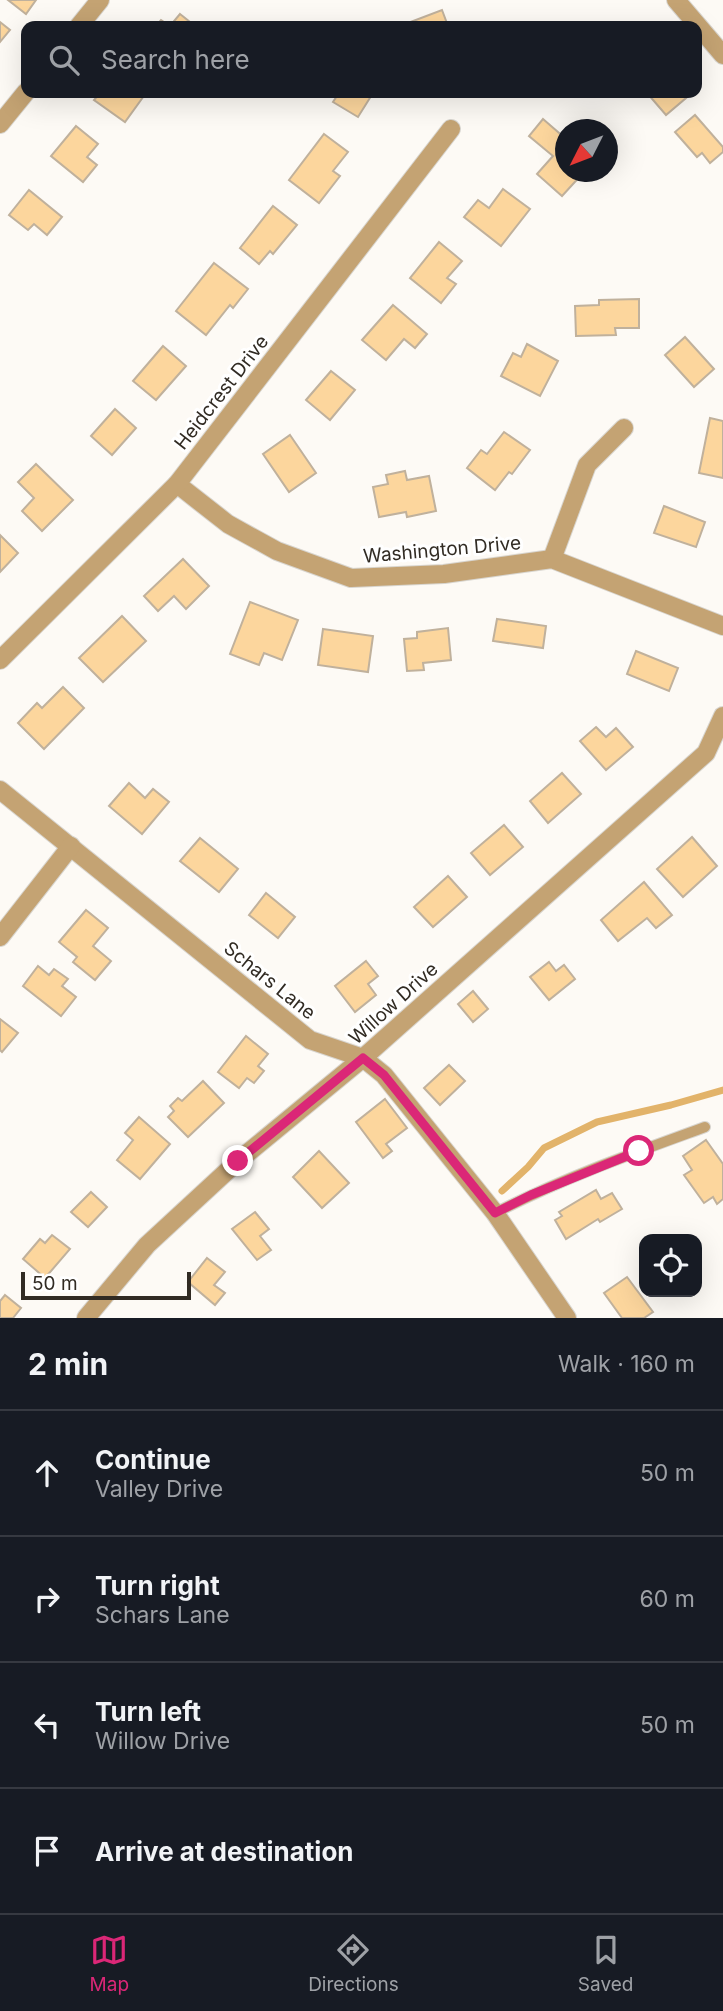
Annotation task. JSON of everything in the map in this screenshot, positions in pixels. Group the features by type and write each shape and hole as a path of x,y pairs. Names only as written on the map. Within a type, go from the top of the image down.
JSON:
{"street":[{"path":"83,21 100,0"},
{"path":"676,0 694,21"},
{"path":"702,30 723,55"},
{"path":"0,124 21,98"},
{"name":"Heidcrest Drive","path":"0,660 177,484 451,129"},
{"path":"552,559 587,465 624,428"},
{"name":"Washington Drive","path":"177,484 228,524 277,551 351,579 444,574 552,559 723,626"},
{"name":"Willow Drive","path":"86,1318 157,1236 238,1161 363,1058 706,753 723,716"},
{"name":"Schars Lane","path":"0,790 310,1040 363,1058 384,1075 495,1213 567,1318"},
{"path":"0,937 71,846"}],"lane":[{"path":"495,1213 588,1170 705,1128"}],"building":[{"path":"8,0 36,0 26,14"},
{"path":"442,10 446,21 413,21"},
{"path":"180,14 189,21 174,21"},
{"path":"0,22 10,30 0,42"},
{"path":"96,98 142,98 125,122 94,100"},
{"path":"336,98 370,98 358,117 333,102"},
{"path":"651,98 686,98 666,115"},
{"path":"695,115 723,147 723,152 710,163 702,153 697,157 675,132"},
{"path":"543,119 555,129 555,182 575,182 562,196 537,174 553,156 529,136"},
{"path":"76,126 98,144 87,157 97,165 83,182 51,156"},
{"path":"324,134 348,152 333,171 340,176 319,203 289,180"},
{"path":"503,189 530,209 501,246 464,217 478,200 489,208"},
{"path":"29,190 62,217 47,235 34,224 28,230 9,215"},
{"path":"273,206 297,225 273,254 270,251 259,264 240,248"},
{"path":"439,242 462,261 447,278 456,284 441,303 410,278"},
{"path":"214,263 248,289 233,308 230,305 206,335 176,311"},
{"path":"639,299 639,328 615,328 616,335 576,336 575,306 599,305 599,300"},
{"path":"393,305 427,334 415,348 404,339 386,360 362,340"},
{"path":"685,337 714,369 694,387 665,355"},
{"path":"527,344 558,361 540,396 501,376 513,353 521,357"},
{"path":"163,346 186,366 156,400 133,381"},
{"path":"331,371 355,390 330,420 306,400"},
{"path":"115,409 136,428 112,455 91,436"},
{"path":"710,418 723,421 723,478 699,473"},
{"path":"504,432 530,450 512,474 509,472 495,490 467,468 481,450 487,454"},
{"path":"290,435 316,473 289,492 263,454"},
{"path":"36,464 73,500 42,531 22,511 34,498 18,482"},
{"path":"405,471 407,480 429,476 436,511 407,517 406,512 379,517 373,487 388,484 386,475"},
{"path":"664,506 705,522 696,547 654,533"},
{"path":"0,535 18,553 0,572"},
{"path":"183,559 209,586 186,609 174,596 158,611 144,596"},
{"path":"250,602 298,620 282,660 264,653 259,665 230,654"},
{"path":"122,616 146,641 103,682 79,658"},
{"path":"497,619 546,626 543,648 493,641"},
{"path":"448,628 451,660 423,663 424,670 407,671 404,639 417,638 417,632"},
{"path":"323,629 373,636 368,672 318,665"},
{"path":"636,651 678,668 669,691 627,674"},
{"path":"63,687 84,708 44,749 18,723 37,703 42,708"},
{"path":"596,727 606,737 616,728 633,747 606,770 580,741"},
{"path":"562,773 581,794 548,823 530,801"},
{"path":"129,783 145,798 153,789 169,802 142,834 109,806"},
{"path":"504,825 523,847 490,875 471,853"},
{"path":"692,837 717,866 683,897 657,869"},
{"path":"200,838 238,869 219,892 180,861"},
{"path":"448,876 467,897 433,927 414,907"},
{"path":"644,882 672,915 656,928 647,918 618,941 601,920"},
{"path":"266,893 295,917 278,938 249,915"},
{"path":"86,910 108,928 93,946 111,961 95,980 73,962 77,957 59,942"},
{"path":"366,961 378,976 368,984 376,995 355,1012 335,986"},
{"path":"549,962 556,971 564,965 575,979 549,1000 530,977"},
{"path":"38,966 49,975 54,969 68,979 62,986 76,997 61,1016 23,986"},
{"path":"473,991 488,1009 473,1022 458,1004"},
{"path":"0,1019 18,1033 2,1052 0,1050"},
{"path":"246,1036 268,1054 258,1066 264,1071 254,1083 247,1078 239,1088 218,1072"},
{"path":"449,1065 465,1081 440,1105 424,1088"},
{"path":"203,1081 224,1103 188,1137 168,1117 174,1111 170,1106 178,1098 182,1101"},
{"path":"385,1099 407,1128 386,1144 392,1151 383,1158 356,1122"},
{"path":"139,1117 170,1144 140,1179 117,1160 133,1140 125,1133"},
{"path":"706,1140 723,1164 723,1199 717,1204 713,1197 704,1203 684,1175 692,1170 683,1156"},
{"path":"319,1151 349,1183 322,1208 293,1177"},
{"path":"596,1190 601,1199 612,1193 622,1209 600,1222 598,1219 566,1239 555,1220 562,1216 559,1212"},
{"path":"91,1192 107,1207 88,1227 71,1212"},
{"path":"255,1212 269,1229 260,1236 271,1250 257,1260 232,1229"},
{"path":"52,1235 70,1249 45,1278 23,1259 40,1239 45,1243"},
{"path":"207,1258 225,1272 214,1285 225,1293 215,1305 188,1282"},
{"path":"627,1277 639,1297 653,1312 644,1318 622,1318 604,1293"},
{"path":"5,1295 21,1308 13,1318 0,1318 0,1301"}],"waterway":[{"path":"502,1191 544,1148 597,1122 723,1090"}],"route":[{"path":"238,1161 363,1058 384,1075 495,1213 588,1170 639,1151"}]}
